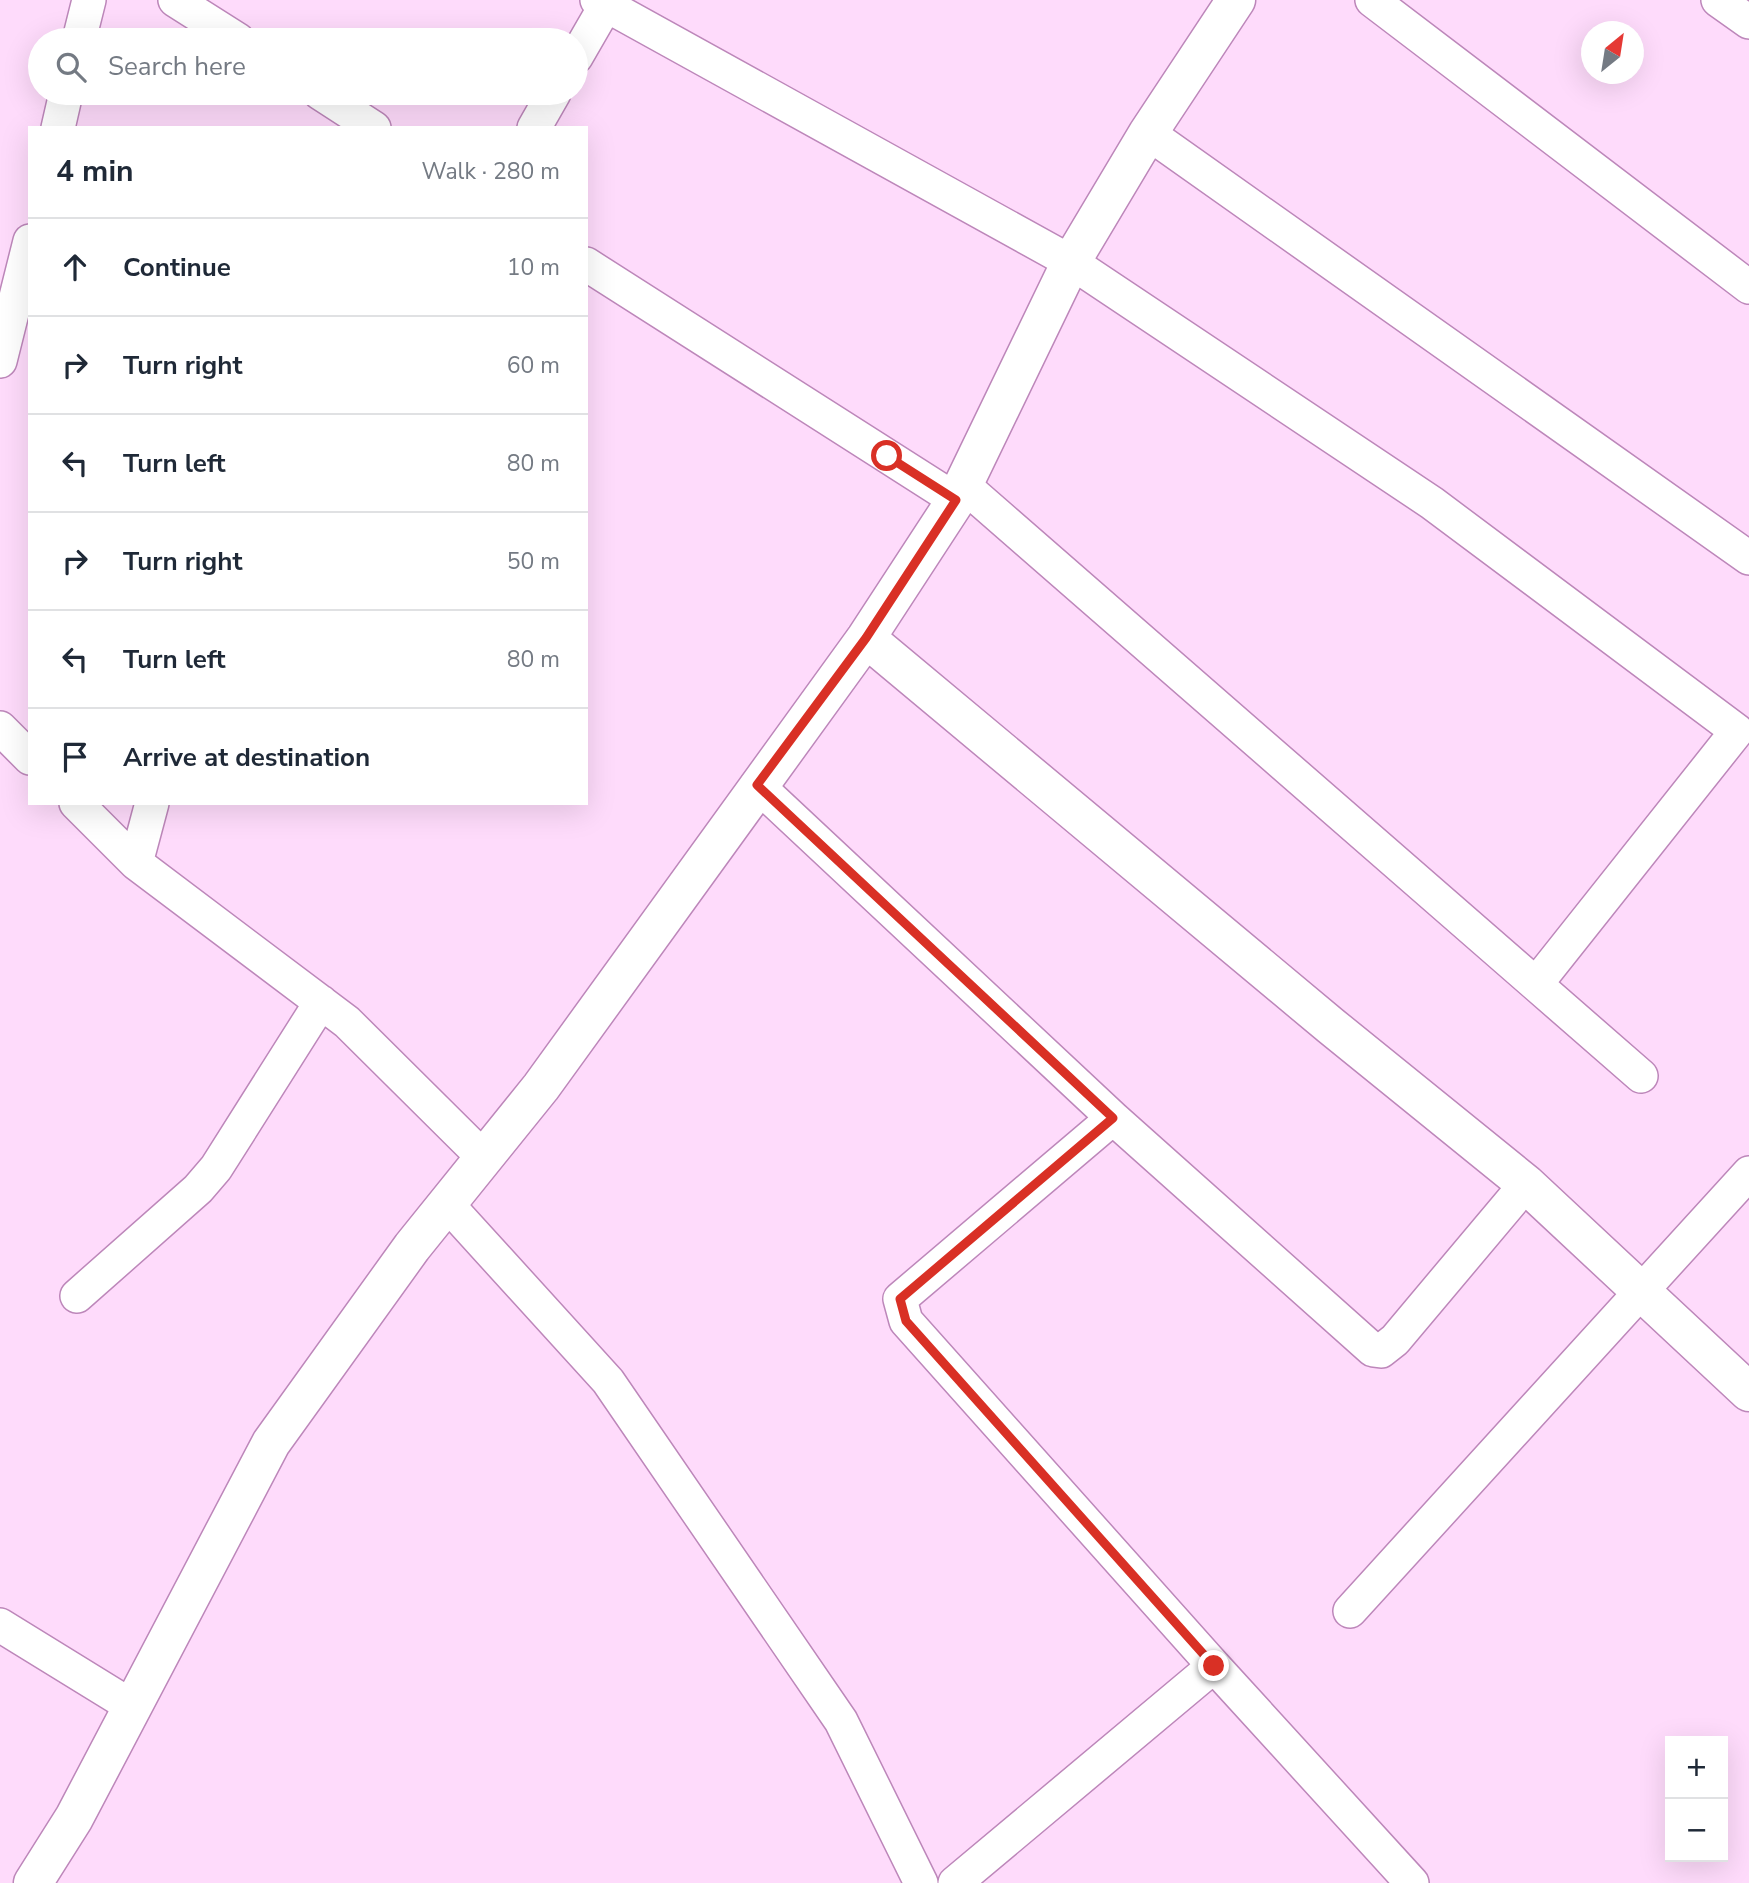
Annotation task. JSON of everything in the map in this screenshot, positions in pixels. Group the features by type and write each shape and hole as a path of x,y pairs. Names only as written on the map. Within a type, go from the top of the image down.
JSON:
{"street":[{"path":"82,28 89,0"},
{"path":"175,0 219,28"},
{"path":"33,1883 74,1818 271,1443 412,1247 482,1156 541,1087 757,785 866,638 959,492 1071,262 1148,134 1236,0"},
{"path":"1371,0 1749,287"},
{"path":"1718,0 1749,22"},
{"path":"588,32 602,3 1071,262 1432,503 1743,735 1536,984"},
{"path":"58,126 63,105"},
{"path":"535,126 547,105"},
{"path":"325,107 369,126"},
{"path":"1148,134 1749,558"},
{"path":"0,361 28,248"},
{"path":"588,265 959,492 1641,1076"},
{"path":"866,638 1331,1027 1526,1184 1749,1392"},
{"path":"0,728 28,756"},
{"path":"757,785 1113,1118 1373,1350 1381,1351 1395,1340 1526,1184"},
{"path":"78,805 136,863 365,1038 482,1156"},
{"path":"136,863 151,805"},
{"path":"76,1296 198,1189 216,1168 321,1002"},
{"path":"1113,1118 900,1299 906,1321 1412,1883"},
{"path":"1350,1611 1640,1289 1749,1173"},
{"path":"447,1204 608,1381 841,1721 920,1883"},
{"path":"0,1625 133,1707"},
{"path":"955,1883 1214,1666"}],"route":[{"path":"887,456 956,500 866,638 757,785 1113,1118 900,1299 906,1321 1214,1666"}]}
